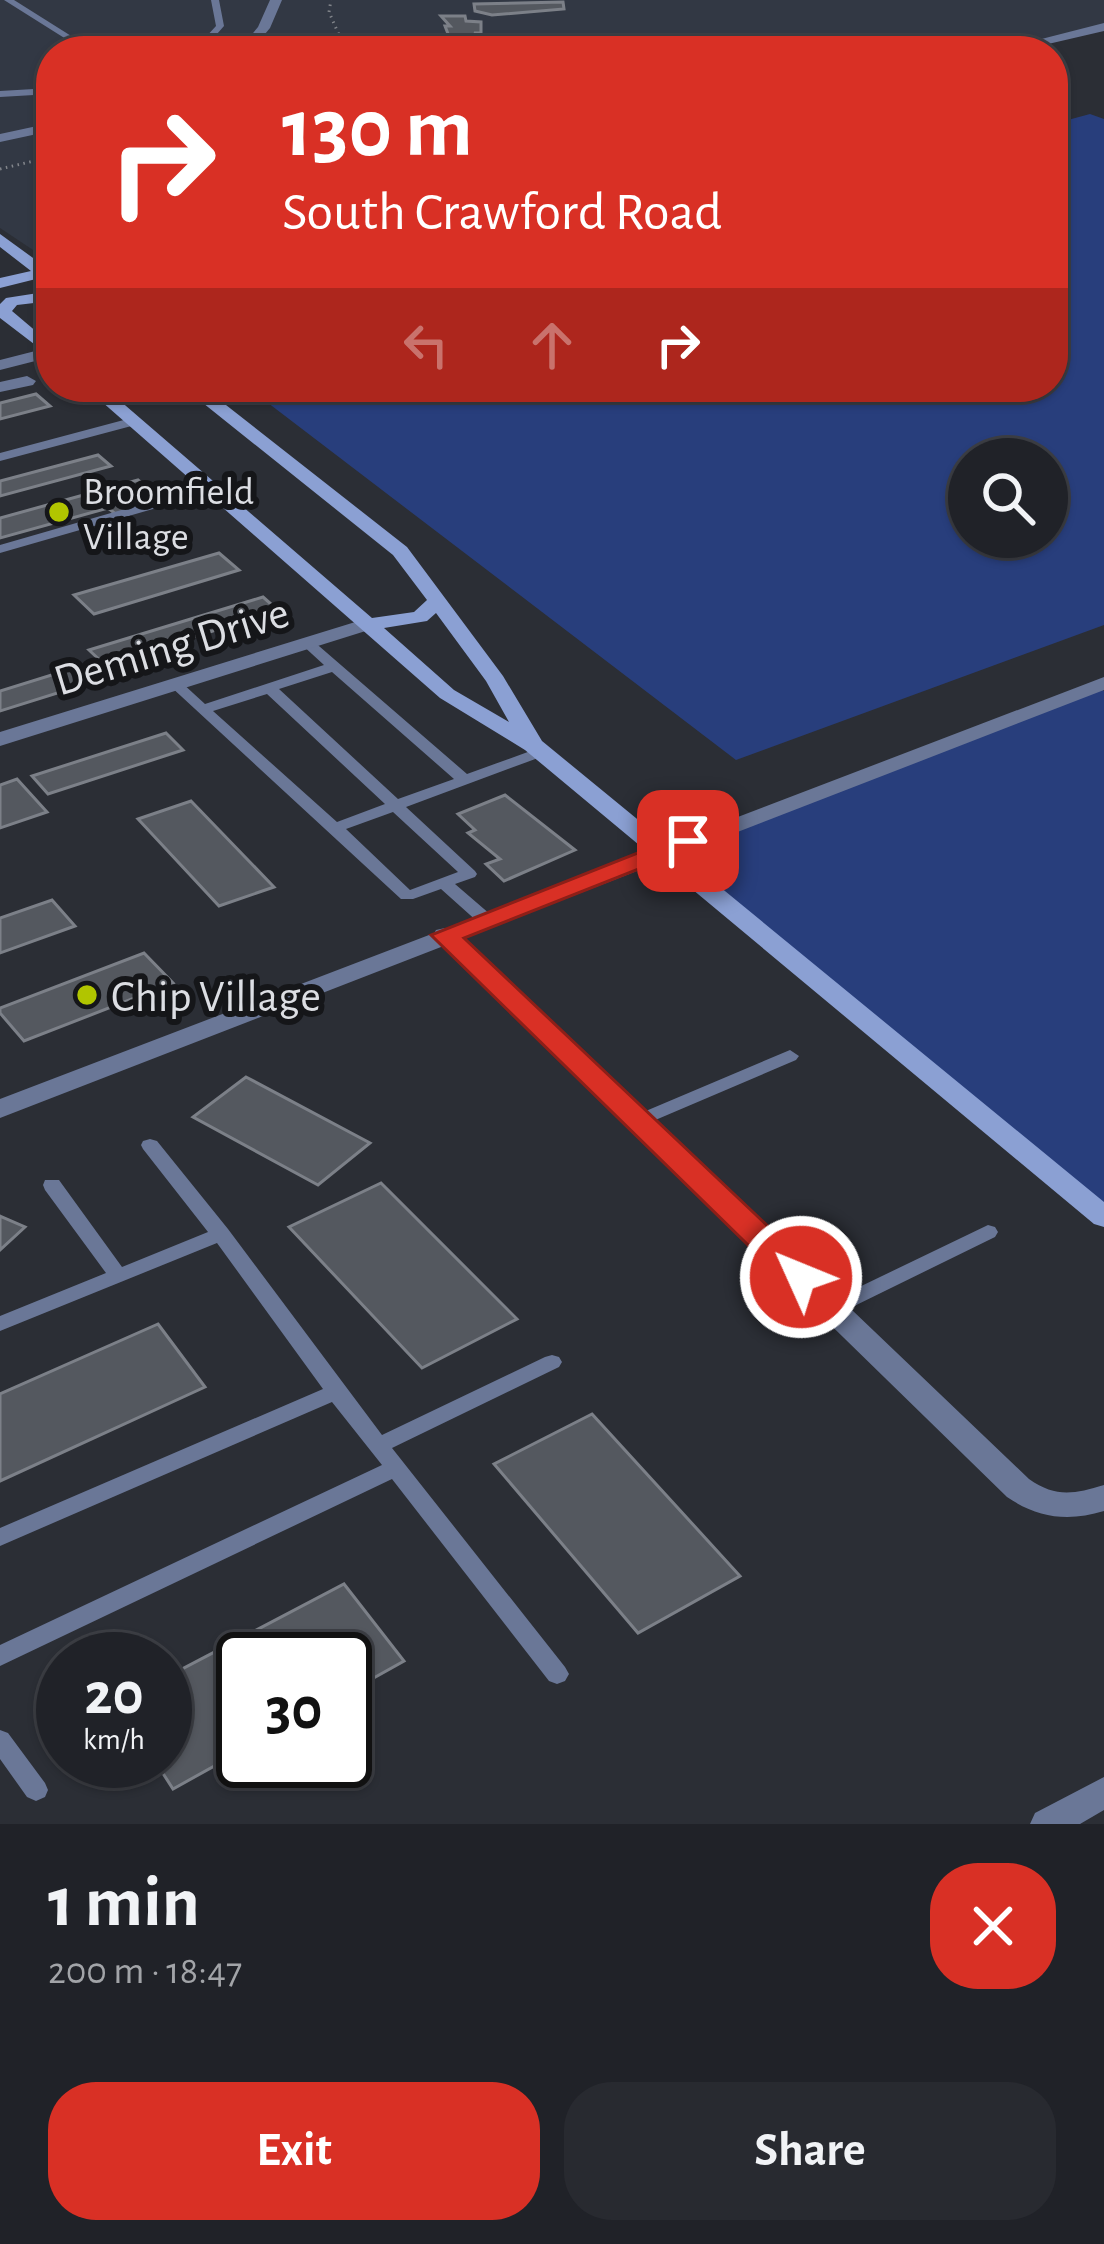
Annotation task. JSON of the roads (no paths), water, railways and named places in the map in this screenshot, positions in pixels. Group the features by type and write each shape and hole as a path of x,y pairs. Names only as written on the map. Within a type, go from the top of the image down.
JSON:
{"main road":[{"path":"0,239 36,265"},
{"path":"0,283 36,276"},
{"path":"36,298 12,301 2,313 36,340"},
{"path":"112,402 447,694 537,748 1104,1217"},
{"path":"211,402 389,540 439,600 503,690 537,748"},
{"path":"364,625 420,616 439,600"}],"street":[{"path":"257,36 276,0"},
{"path":"1065,36 1104,27"},
{"path":"0,138 36,130"},
{"path":"0,365 36,356"},
{"path":"0,388 27,381"},
{"name":"Deming Drive","path":"0,739 364,625"},
{"path":"0,1108 1104,683"},
{"path":"445,935 1029,1497 1072,1508 1104,1498"},
{"path":"1048,1824 1104,1792"}],"lane":[{"path":"8,0 67,36"},
{"path":"211,36 220,26 215,0"},
{"path":"0,94 36,92"},
{"path":"0,457 135,421"},
{"path":"0,549 215,488"},
{"path":"307,644 465,780"},
{"path":"207,708 334,667"},
{"path":"176,685 207,708 407,896 469,874 268,688"},
{"path":"335,828 537,748"},
{"path":"444,884 485,919"},
{"path":"640,1120 790,1056"},
{"path":"150,1145 557,1674"},
{"path":"52,1185 118,1276"},
{"path":"833,1308 988,1232"},
{"path":"0,1324 221,1234"},
{"path":"378,1446 552,1362"},
{"path":"0,1537 336,1392"},
{"path":"0,1656 396,1468"},
{"path":"0,1740 36,1790"}],"place":[{"name":"Broomfield Village","path":"59,512"},
{"name":"Chip Village","path":"87,995"}]}
